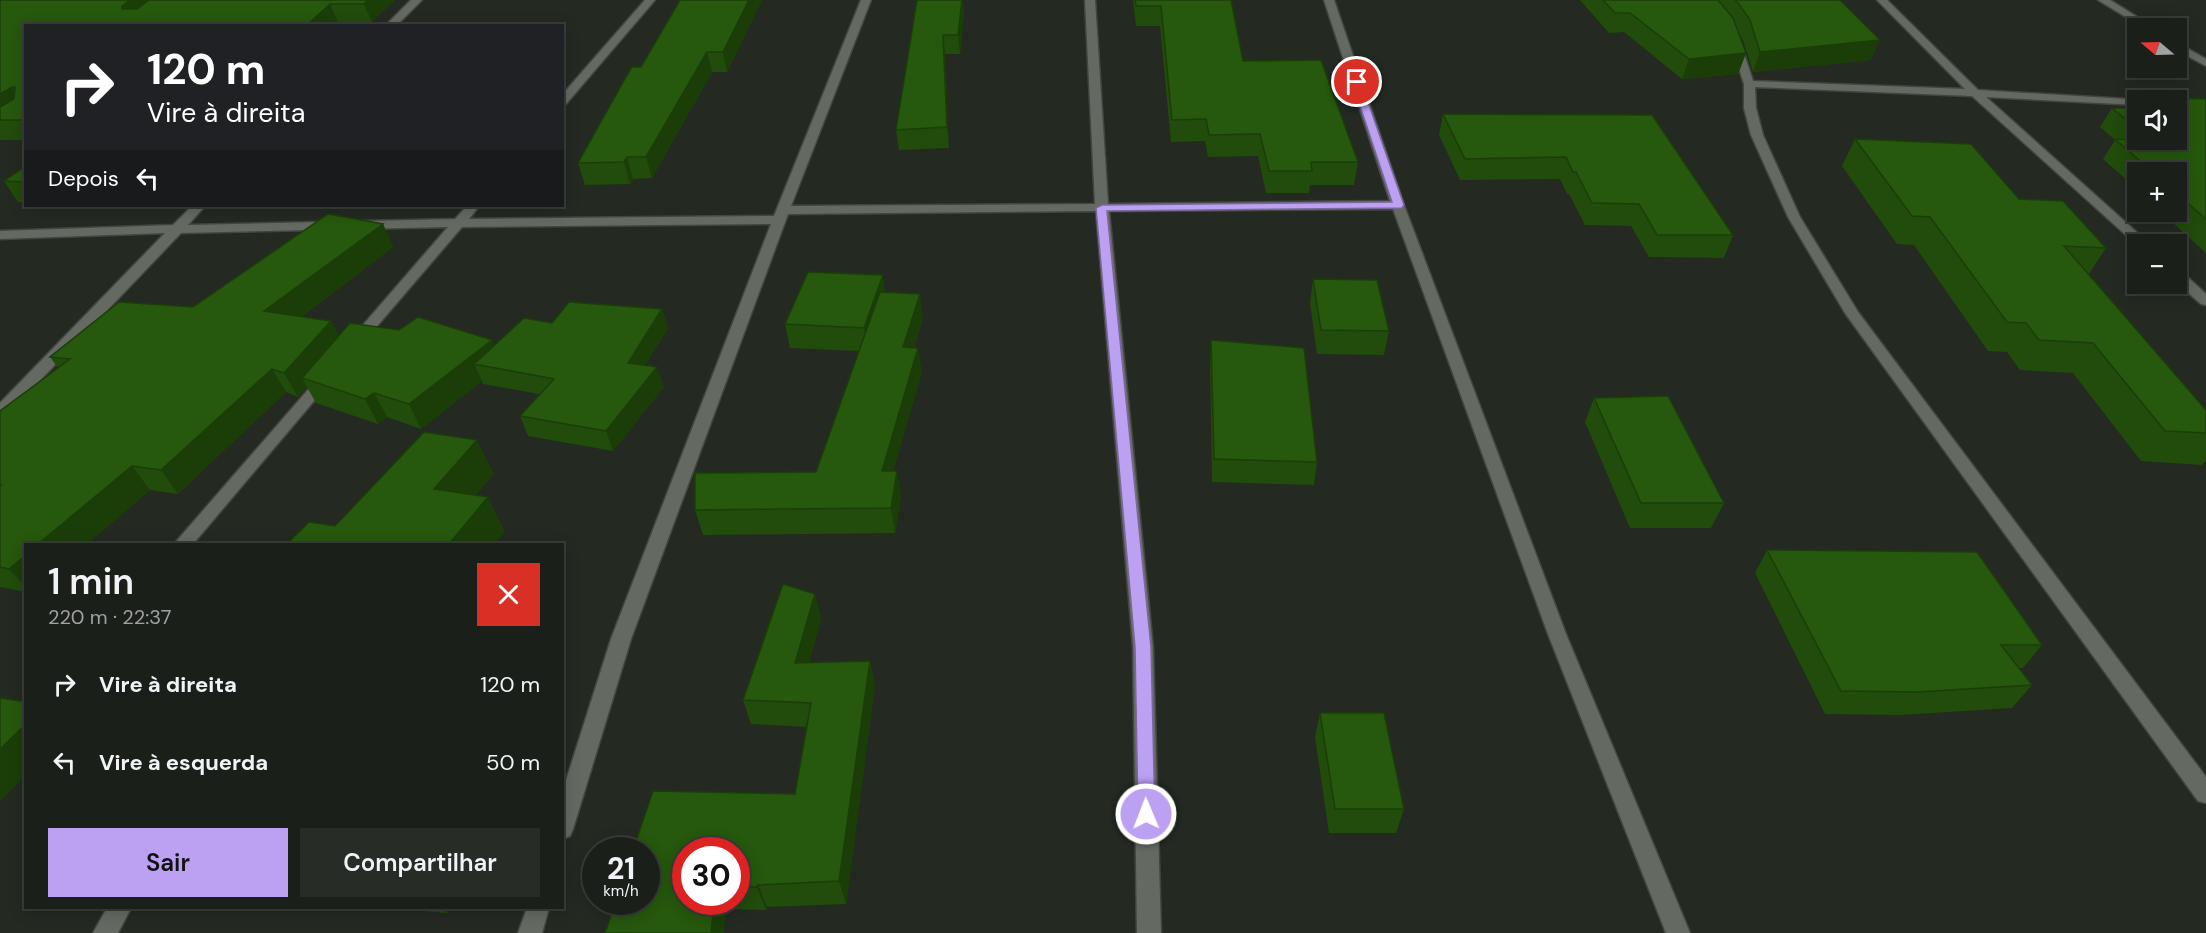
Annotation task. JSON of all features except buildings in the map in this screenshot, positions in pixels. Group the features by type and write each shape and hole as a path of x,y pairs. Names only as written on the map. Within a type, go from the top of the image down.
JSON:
{"street":[{"path":"392,24 417,0"},
{"path":"564,100 650,0"},
{"path":"564,823 621,639 866,0"},
{"path":"1089,0 1102,208 1143,647 1149,933"},
{"path":"1329,0 1398,205 1557,634 1678,933"},
{"path":"1882,0 1975,93 2132,234"},
{"path":"2103,0 2133,18"},
{"path":"1728,30 1733,36 1749,84 1750,108 1757,135 1794,217 1852,312 2206,794"},
{"path":"2187,52 2206,63"},
{"path":"1749,84 2127,101"},
{"path":"0,235 176,228 1102,208 1398,205"},
{"path":"0,412 198,207"},
{"path":"184,543 472,207"},
{"path":"2187,284 2206,301"},
{"path":"105,933 119,909"},
{"path":"530,933 538,909"}],"route":[{"path":"1146,814 1143,647 1102,208 1398,205 1357,82"}]}
